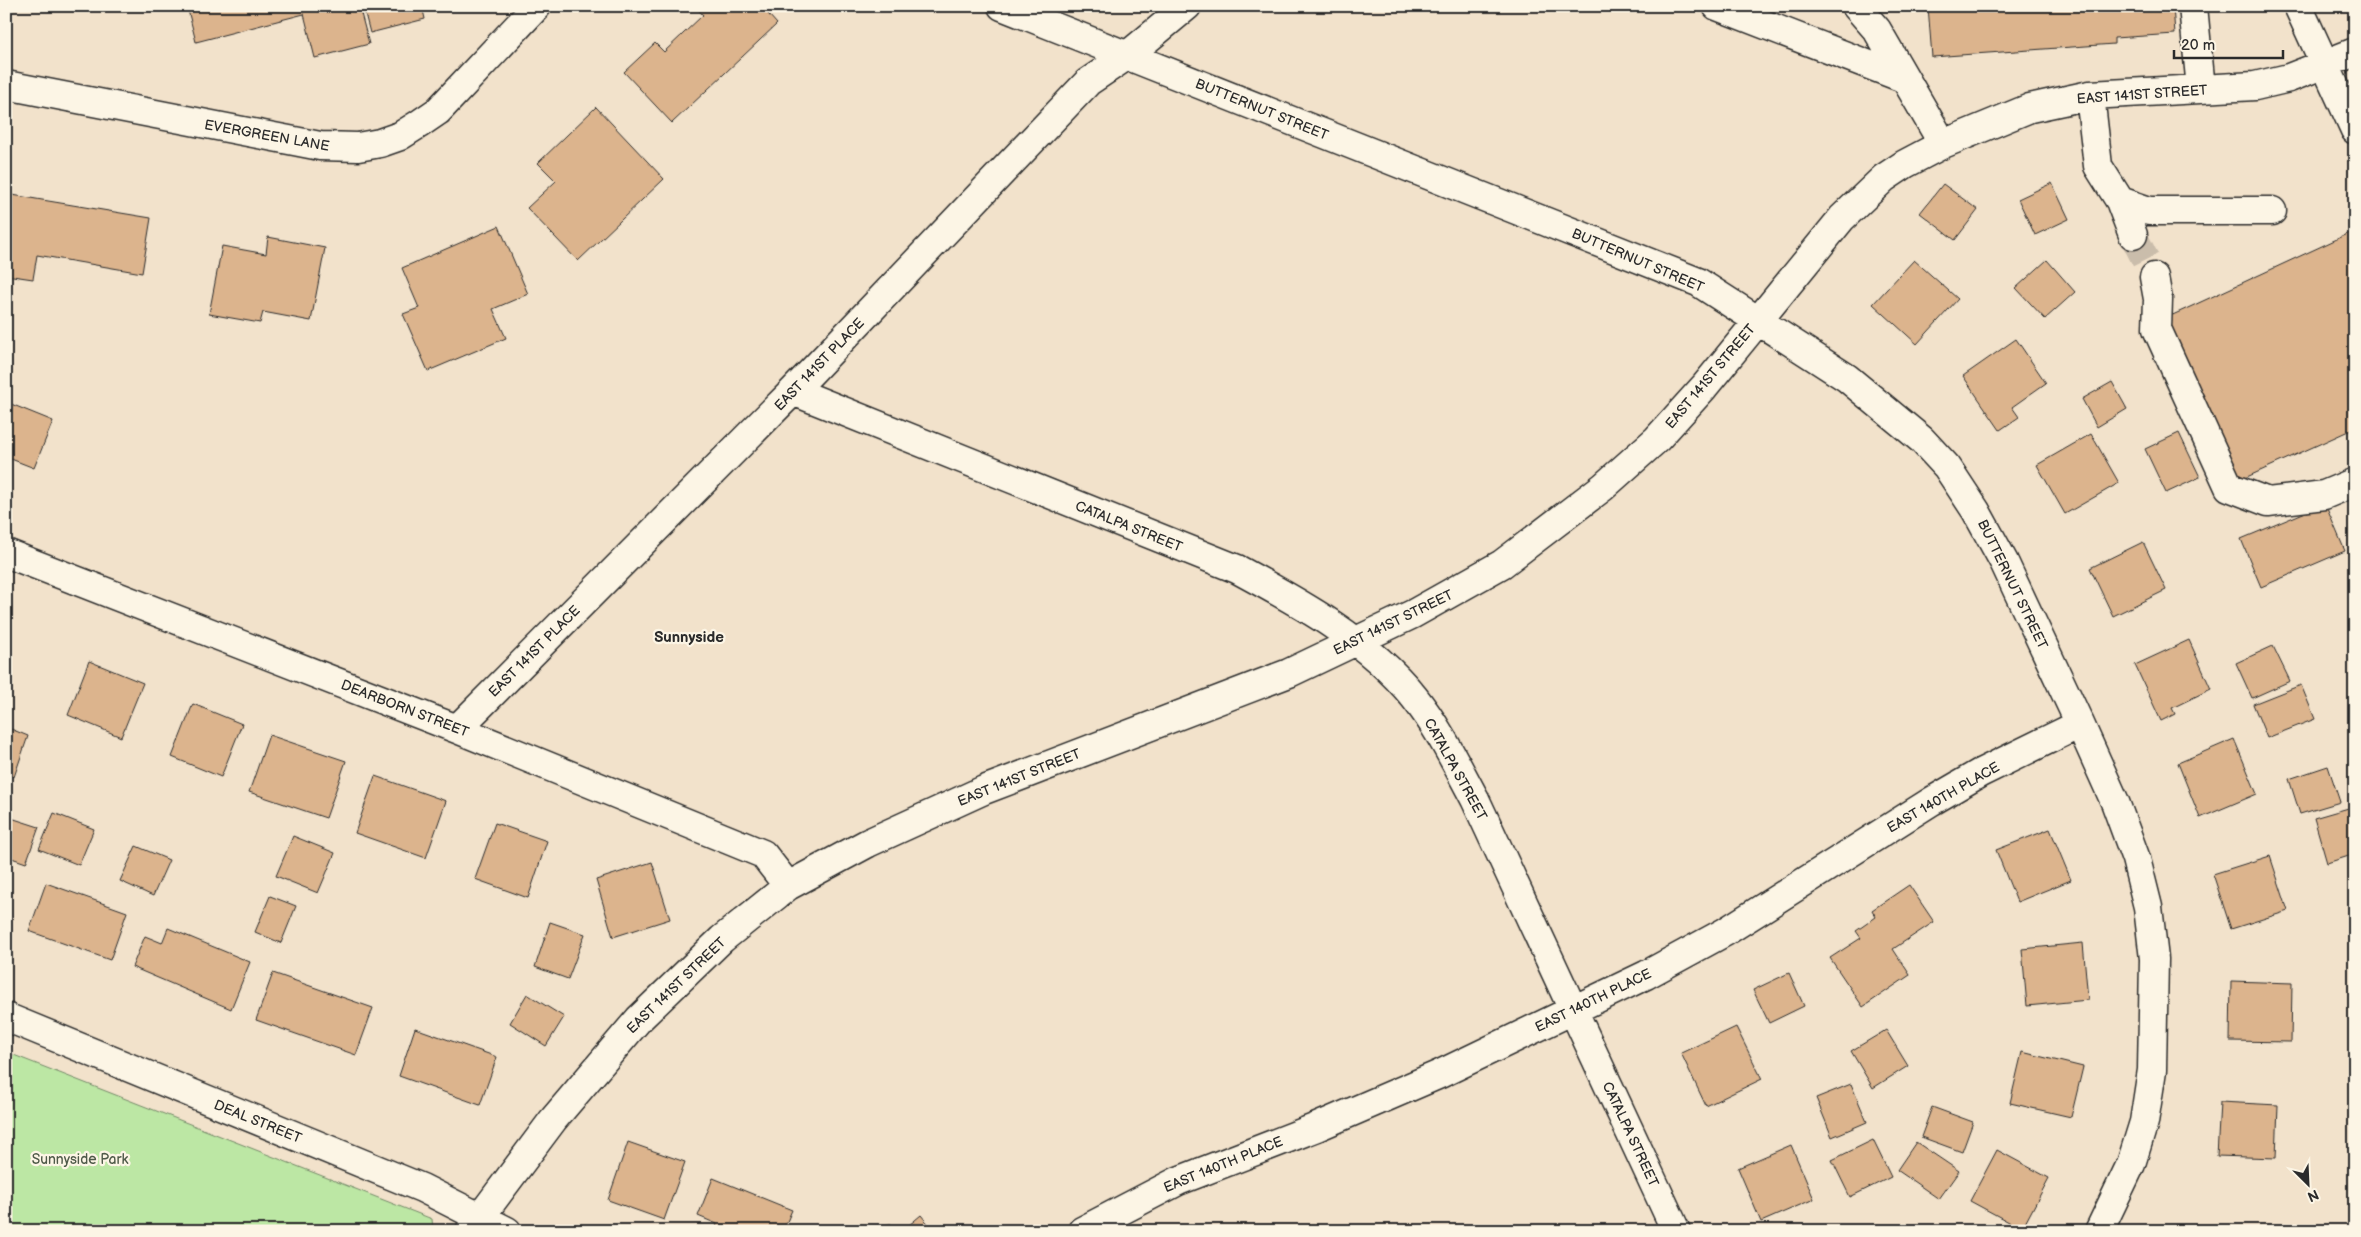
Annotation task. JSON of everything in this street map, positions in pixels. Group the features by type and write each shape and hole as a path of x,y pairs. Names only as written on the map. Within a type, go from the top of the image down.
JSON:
{"street":[{"name":"EVERGREEN LANE","path":"6,85 320,146 358,147 380,143 400,136 438,111 538,6"},
{"name":"EAST 141ST PLACE","path":"457,729 793,391 1088,82 1128,55 1187,6"},
{"path":"1717,6 1903,78"},
{"path":"1856,6 1877,30 1903,78 1943,144"},
{"path":"2193,6 2201,89"},
{"path":"2298,6 2355,130"},
{"name":"BUTTERNUT STREET","path":"1010,8 1698,282 1847,378 1922,440 1947,467 1976,511 2004,562 2080,724 2115,802 2136,859 2148,907 2154,959 2152,1070 2144,1122 2131,1164 2099,1231"},
{"name":"EAST 141ST STREET","path":"475,1224 553,1120 638,1019 722,939 788,886 868,843 984,790 1289,673 1413,614 1502,564 1604,487 1657,439 1704,387 1842,218 1884,178 1943,144 2030,108 2090,95 2255,86 2290,78 2355,52"},
{"path":"2090,95 2098,166 2120,201 2134,235"},
{"path":"2120,201 2149,211 2272,211"},
{"path":"2154,277 2158,299 2157,329 2229,487 2268,502 2324,495 2355,482"},
{"name":"CATALPA STREET","path":"793,391 1237,569 1274,589 1356,641 1414,698 1440,735 1475,798 1676,1231"},
{"name":"DEARBORN STREET","path":"6,553 457,729 762,854 788,886"},
{"name":"EAST 140TH PLACE","path":"1082,1231 1178,1181 1317,1127 1431,1078 1646,975 1725,932 1932,801 1980,773 2080,724"},
{"name":"DEAL STREET","path":"6,1017 422,1188 475,1224 507,1231"}],"green space":[{"name":"Sunnyside Park","path":"6,1052 432,1219 433,1231 6,1231"}],"building":[{"path":"187,6 359,6 369,44 315,58 304,14 196,42"},
{"path":"363,6 422,6 425,19 370,33"},
{"path":"695,6 761,6 777,24 672,123 624,72 655,43 664,52 703,15"},
{"path":"1928,6 2173,6 2175,34 2114,38 2114,44 1932,57"},
{"path":"596,107 664,179 578,261 527,208 556,181 538,163"},
{"path":"2052,183 2069,219 2035,235 2018,199"},
{"path":"1943,184 1978,210 1955,240 1920,213"},
{"path":"6,194 151,218 142,273 37,255 33,279 6,275"},
{"path":"499,226 528,294 493,309 506,338 428,371 403,314 419,308 402,268"},
{"path":"2350,233 2355,243 2355,428 2238,481 2164,319"},
{"path":"268,237 325,248 311,321 263,312 260,323 209,314 222,246 266,254"},
{"path":"1914,260 1958,299 1917,344 1873,304"},
{"path":"2047,260 2075,292 2045,319 2016,288"},
{"path":"2016,339 2046,383 2012,407 2019,417 2000,430 1963,376"},
{"path":"2112,382 2127,409 2097,427 2082,399"},
{"path":"6,402 53,421 34,468 6,457"},
{"path":"2179,433 2200,477 2166,493 2145,449"},
{"path":"2091,434 2119,483 2065,514 2037,465"},
{"path":"2325,504 2345,551 2261,587 2241,539"},
{"path":"2143,542 2166,590 2113,616 2090,568"},
{"path":"2189,640 2211,689 2172,708 2175,714 2161,721 2135,665"},
{"path":"2273,646 2290,681 2252,698 2236,663"},
{"path":"89,661 143,683 121,737 68,715"},
{"path":"2301,685 2315,719 2267,738 2253,704"},
{"path":"193,704 242,724 221,777 172,757"},
{"path":"6,727 28,736 14,777 6,775"},
{"path":"269,735 346,761 326,818 249,792"},
{"path":"2234,739 2257,794 2200,818 2178,763"},
{"path":"2328,766 2340,802 2300,814 2289,779"},
{"path":"375,776 446,801 426,858 355,833"},
{"path":"2352,807 2355,814 2355,854 2327,863 2314,818"},
{"path":"54,813 94,829 79,865 39,849"},
{"path":"8,817 39,827 26,863 6,856 6,822"},
{"path":"495,823 547,841 528,898 475,879"},
{"path":"2050,829 2071,880 2017,902 1996,850"},
{"path":"293,836 335,853 318,893 276,876"},
{"path":"136,846 169,860 153,896 120,881"},
{"path":"2270,856 2288,911 2231,929 2213,874"},
{"path":"652,862 670,919 613,937 596,880"},
{"path":"46,883 127,912 110,960 29,931"},
{"path":"1909,885 1934,922 1893,949 1910,975 1863,1007 1830,958 1861,938 1856,931 1876,917 1872,910"},
{"path":"270,896 296,906 281,943 255,932"},
{"path":"550,922 585,934 568,979 535,967"},
{"path":"168,928 250,962 231,1009 132,967 145,936 162,943"},
{"path":"2083,943 2088,1000 2027,1006 2022,949"},
{"path":"273,973 373,1008 356,1055 256,1020"},
{"path":"1789,973 1804,1006 1769,1023 1753,990"},
{"path":"2231,981 2292,983 2291,1042 2230,1041"},
{"path":"527,994 564,1017 546,1046 510,1023"},
{"path":"1736,1027 1762,1079 1706,1106 1681,1053"},
{"path":"415,1028 497,1057 480,1105 399,1076"},
{"path":"1886,1030 1908,1066 1873,1088 1851,1051"},
{"path":"2022,1052 2083,1067 2071,1117 2010,1103"},
{"path":"1851,1084 1867,1122 1832,1137 1816,1098"},
{"path":"2220,1102 2278,1105 2276,1158 2217,1156"},
{"path":"1932,1107 1973,1122 1962,1152 1921,1137"},
{"path":"1873,1140 1891,1177 1850,1197 1832,1160"},
{"path":"628,1142 685,1162 664,1220 608,1200"},
{"path":"1916,1142 1959,1171 1939,1199 1897,1170"},
{"path":"1791,1145 1814,1199 1761,1222 1738,1168"},
{"path":"1997,1150 2049,1178 2022,1229 1970,1201"},
{"path":"713,1178 792,1210 783,1231 715,1231 717,1224 698,1216"},
{"path":"921,1215 934,1231 902,1231"},
{"path":"891,1224 892,1231 836,1231 836,1230"}],"tunnel":[{"path":"2133,235 2154,277"}],"district":[{"name":"Sunnyside","path":"689,637"}]}
